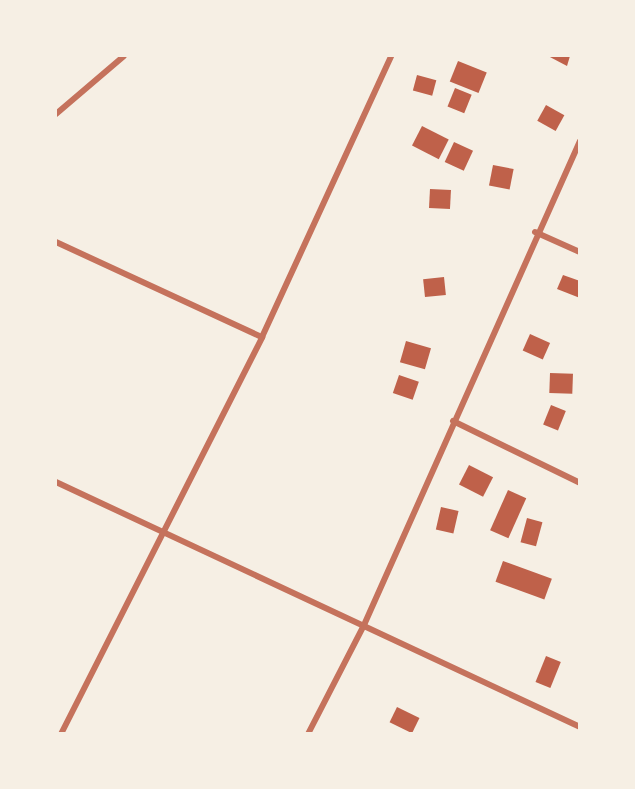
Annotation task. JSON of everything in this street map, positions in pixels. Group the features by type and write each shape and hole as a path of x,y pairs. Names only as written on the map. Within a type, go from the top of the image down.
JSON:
{"street":[{"path":"56,114 124,56"},
{"path":"61,734 262,337 391,56"},
{"path":"308,734 364,624 535,232 579,141"},
{"path":"535,232 579,252"},
{"path":"56,242 262,337"},
{"path":"453,421 579,483"},
{"path":"56,482 161,534 364,624 579,727"}],"building":[{"path":"548,56 570,56 567,66"},
{"path":"458,61 487,73 479,93 450,81"},
{"path":"417,75 436,80 432,96 413,90"},
{"path":"455,88 472,95 464,113 448,107"},
{"path":"546,105 564,115 556,131 537,121"},
{"path":"422,126 449,140 439,159 412,146"},
{"path":"454,142 473,151 464,171 445,162"},
{"path":"493,165 514,169 510,190 489,186"},
{"path":"430,189 451,190 450,209 429,208"},
{"path":"563,275 580,281 580,298 557,289"},
{"path":"444,277 446,295 425,297 423,279"},
{"path":"530,334 550,343 543,359 523,350"},
{"path":"406,341 431,348 425,369 400,362"},
{"path":"550,373 573,374 572,394 549,393"},
{"path":"399,375 419,382 413,400 393,393"},
{"path":"551,405 566,411 558,430 543,424"},
{"path":"469,465 493,477 483,497 459,485"},
{"path":"508,490 526,498 508,538 490,530"},
{"path":"441,507 459,511 453,533 436,529"},
{"path":"527,518 542,522 536,546 521,542"},
{"path":"503,561 552,579 544,599 495,582"},
{"path":"546,656 561,662 550,688 536,682"},
{"path":"397,707 419,718 412,733 390,722"}]}
